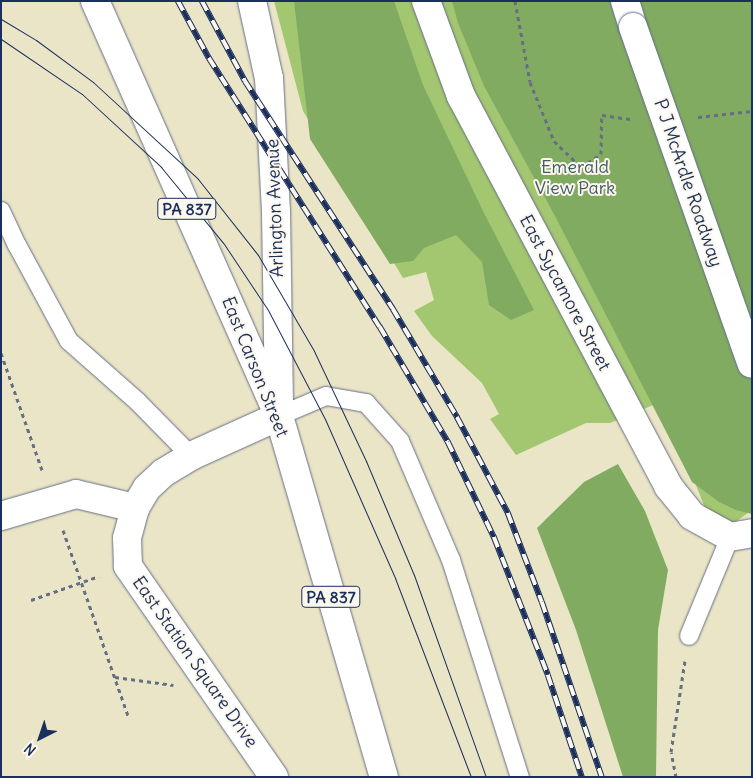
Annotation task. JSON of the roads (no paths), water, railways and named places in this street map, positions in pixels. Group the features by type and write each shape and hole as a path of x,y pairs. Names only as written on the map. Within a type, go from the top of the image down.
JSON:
{"main road":[{"name":"East Carson Street","path":"95,1 279,416 384,777"},
{"name":"Arlington Avenue","path":"252,1 269,78 276,212 279,416"},
{"name":"East Sycamore Street","path":"426,1 461,96 668,486 692,516 741,535"},
{"name":"P J McArdle Roadway","path":"625,1 752,364"},
{"name":"East Station Square Drive","path":"274,777 128,566 127,538 135,508 147,488 163,473 191,456 279,416"},
{"path":"1,516 76,494 135,508"}],"lane":[{"path":"1,211 17,245 69,341 137,401 191,456"},
{"path":"279,416 326,396 366,402 400,441 451,560 520,777"},
{"path":"689,636 741,535"}],"tram line":[{"path":"1,19 36,40 93,82 198,179 258,255 314,351 366,461 414,575 486,777"},
{"path":"1,39 82,94 161,167 224,244 268,310 325,419 395,578 471,777"}],"railway":[{"path":"178,1 209,58 380,327 448,442 494,537 548,675 582,777"},
{"path":"202,1 245,81 393,309 457,417 508,513 542,602 602,777"}],"park label":[{"name":"Emerald View Park","path":"575,178"}]}
